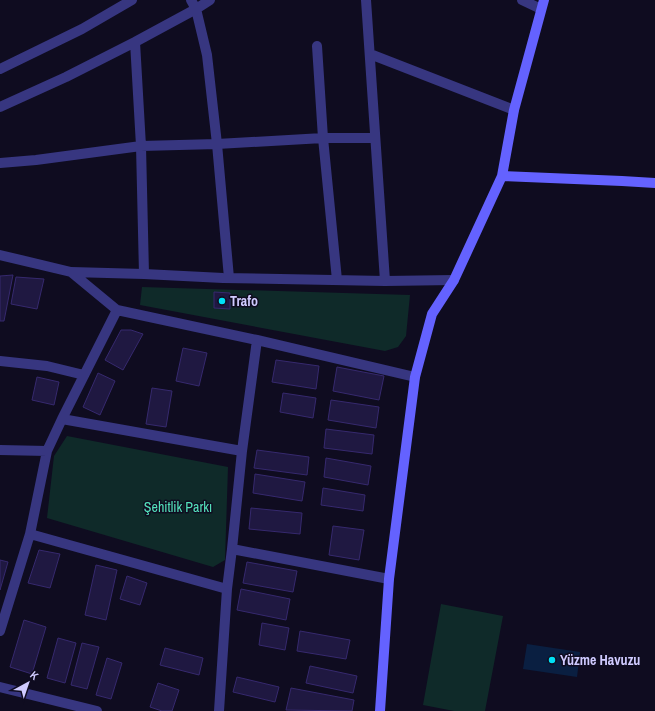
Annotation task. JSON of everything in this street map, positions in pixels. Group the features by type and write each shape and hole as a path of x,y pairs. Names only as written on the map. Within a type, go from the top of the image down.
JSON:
{"street":[{"path":"0,69 82,29 132,0"},
{"path":"0,107 66,77 135,42 193,4 210,0"},
{"path":"366,0 385,281"},
{"path":"380,711 389,579 414,377 432,314 454,280 502,176 514,110 542,4 522,0"},
{"path":"193,4 207,55 217,144 229,278"},
{"path":"135,42 141,146 144,274"},
{"path":"317,46 323,138 337,280"},
{"path":"370,54 514,110"},
{"path":"0,163 36,160 141,146 217,144 323,138 376,138"},
{"path":"502,176 622,181 655,184"},
{"path":"0,255 71,272 229,278 385,281 454,280"},
{"path":"71,272 117,310 257,340 414,377"},
{"path":"0,632 30,534 47,452 117,310"},
{"path":"219,711 227,589 242,451 257,340"},
{"path":"0,361 47,366 84,375"},
{"path":"62,419 242,451"},
{"path":"0,450 47,452"},
{"path":"30,534 227,589"},
{"path":"232,549 389,579"},
{"path":"0,687 97,711"}],"green space":[{"path":"142,287 410,295 406,336 398,347 385,351 140,305"},
{"name":"Şehitlik Parkı","path":"67,436 228,467 225,560 213,567 47,518 54,456"},
{"path":"441,604 503,616 485,711 454,711 423,705"}],"water":[{"name":"Yüzme Havuzu","path":"527,644 580,652 577,677 523,669"}],"building":[{"path":"13,275 4,321 0,321 0,276"},
{"path":"16,277 44,279 37,309 11,304"},
{"name":"Trafo","path":"214,292 230,293 230,309 214,308"},
{"path":"121,330 131,330 143,334 123,370 105,360"},
{"path":"183,348 207,353 199,386 176,381"},
{"path":"276,360 319,366 316,389 272,382"},
{"path":"337,367 384,376 379,400 333,391"},
{"path":"98,373 115,381 100,415 83,407"},
{"path":"37,377 59,382 54,405 32,400"},
{"path":"152,388 172,391 166,427 146,424"},
{"path":"283,393 316,398 313,418 280,412"},
{"path":"331,400 379,407 376,428 328,420"},
{"path":"326,429 374,435 372,454 324,448"},
{"path":"257,450 309,457 307,475 254,468"},
{"path":"326,458 371,466 368,485 324,477"},
{"path":"255,474 305,482 302,501 253,493"},
{"path":"323,488 365,495 363,511 321,505"},
{"path":"251,508 302,513 300,534 249,529"},
{"path":"333,526 364,530 359,560 329,555"},
{"path":"39,550 60,554 50,588 28,583"},
{"path":"0,560 8,562 0,590"},
{"path":"247,562 297,571 293,592 243,583"},
{"path":"96,565 117,570 106,620 85,615"},
{"path":"127,576 147,583 140,605 120,599"},
{"path":"241,589 290,599 286,620 237,610"},
{"path":"24,620 46,627 32,674 10,667"},
{"path":"262,623 289,628 285,650 259,645"},
{"path":"300,631 350,640 346,659 297,651"},
{"path":"58,638 76,643 65,683 47,678"},
{"path":"82,643 99,647 87,689 71,685"},
{"path":"165,648 203,658 199,675 160,665"},
{"path":"107,658 122,663 111,699 96,695"},
{"path":"310,666 357,676 353,693 306,683"},
{"path":"237,677 279,687 275,702 233,692"},
{"path":"158,683 179,690 172,711 162,711 150,707"},
{"path":"291,688 354,700 352,711 286,710"}],"place":[{"name":"Trafo","path":"222,301"},
{"name":"Yüzme Havuzu","path":"552,660"}]}
